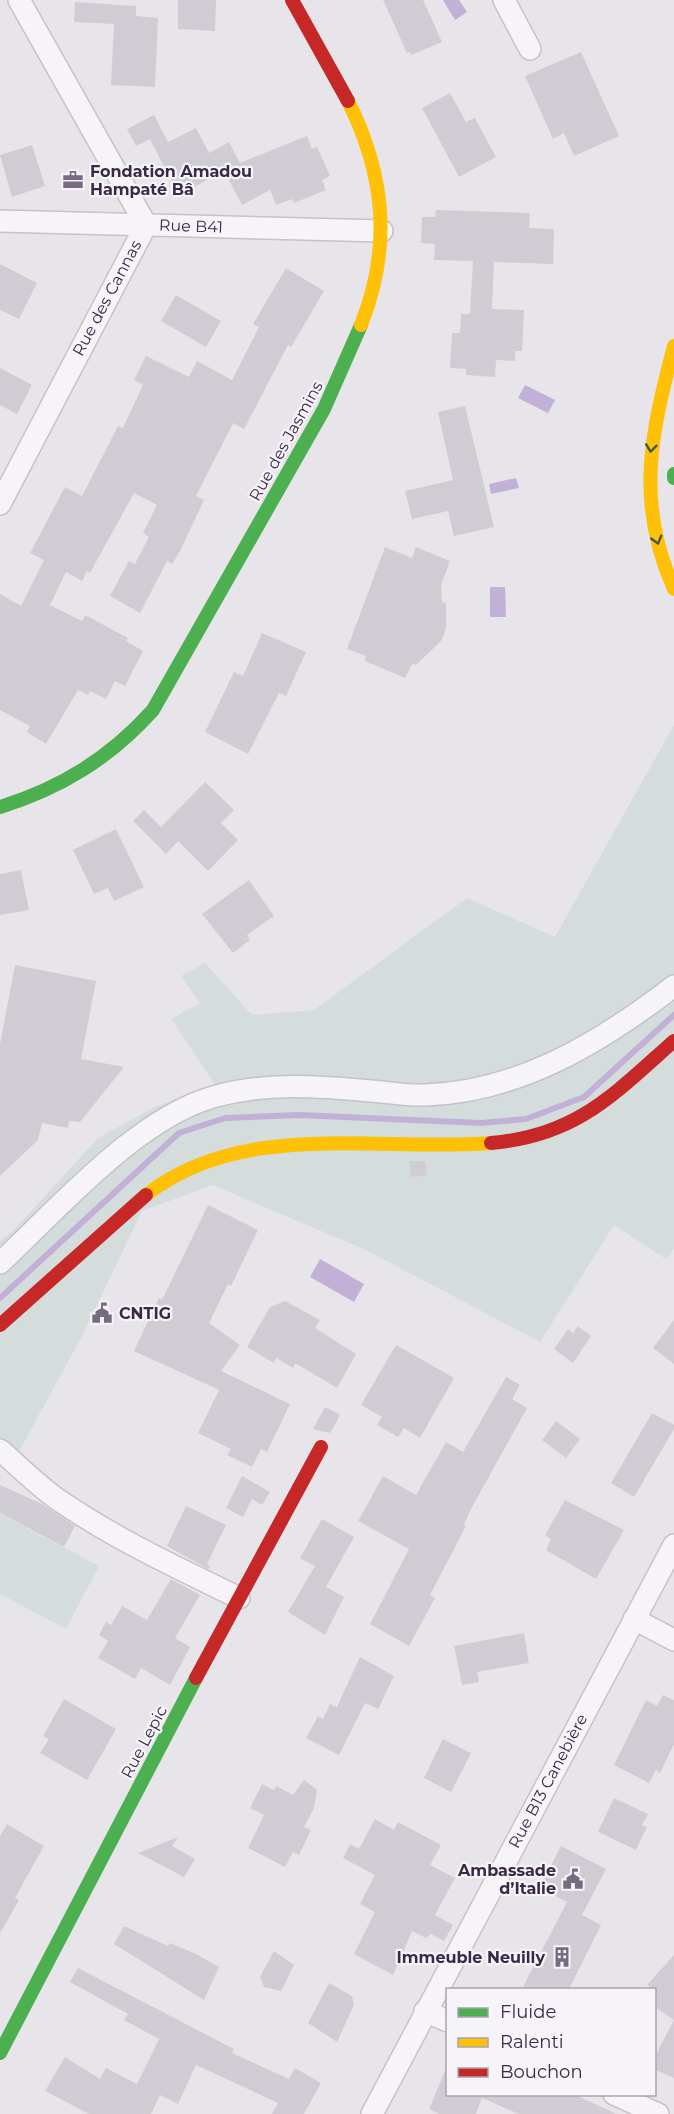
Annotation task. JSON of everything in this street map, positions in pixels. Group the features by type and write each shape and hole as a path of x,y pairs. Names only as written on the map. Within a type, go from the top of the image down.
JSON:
{"street":[{"name":"Rue des Cannas","path":"0,504 146,225 20,0"},
{"name":"Rue des Jasmins","path":"0,807 65,784 122,742 153,710 321,416 347,361 366,308 382,231 377,179 351,106 292,0"},
{"path":"504,0 530,49"},
{"name":"Rue B41","path":"0,221 382,231"},
{"path":"674,346 658,407 648,490 654,530 664,566 674,588"},
{"path":"658,407 674,371"},
{"path":"0,1263 114,1156 156,1124 212,1097 254,1089 308,1086 424,1095 474,1090 549,1066 616,1028 674,986"},
{"path":"0,1325 80,1255 131,1205 162,1183 201,1164 251,1152 312,1144 457,1144 532,1138 575,1121 606,1099 674,1041"},
{"name":"Rue Lepic","path":"0,2053 321,1447"},
{"path":"0,1450 58,1500 98,1526 132,1546 239,1598"},
{"name":"Rue B13 Canebière","path":"372,2114 674,1545"},
{"path":"634,1619 674,1640"},
{"path":"425,2011 446,2021"},
{"path":"618,2096 658,2114"}],"shaded area":[{"path":"443,0 459,0 467,12 455,20"},
{"path":"525,385 555,400 548,413 518,398"},
{"path":"516,478 519,488 491,494 489,484"},
{"path":"490,587 505,587 506,617 490,617"},
{"path":"674,725 674,1249 666,1259 614,1225 540,1342 366,1250 213,1185 142,1211 81,1338 11,1466 0,1457 0,1241 13,1231 98,1138 155,1107 216,1086 171,1019 200,1003 181,976 205,963 252,1015 314,1010 467,898 555,937"},
{"path":"320,1259 364,1284 354,1302 310,1277"},
{"path":"0,1514 99,1566 66,1629 0,1594"}],"building":[{"path":"178,0 216,0 215,31 178,29"},
{"path":"383,0 423,0 442,42 411,55 410,52 407,53"},
{"path":"75,2 136,6 136,16 158,18 155,87 111,85 114,24 74,22"},
{"path":"581,52 619,136 574,156 564,133 553,139 525,76"},
{"path":"450,93 466,122 475,118 496,157 459,177 422,108"},
{"path":"154,115 168,142 196,128 209,153 229,142 240,163 307,136 312,149 317,147 330,176 322,180 326,190 294,203 292,199 276,205 270,190 242,205 224,171 179,195 150,139 136,146 127,129"},
{"path":"32,145 45,186 12,197 0,155"},
{"path":"436,210 530,213 529,228 554,229 553,264 494,262 492,309 524,310 522,351 515,351 515,361 496,360 495,377 466,375 466,369 450,368 452,333 460,333 461,314 470,314 473,261 434,260 435,244 421,243 422,217 435,217"},
{"path":"0,264 37,283 19,319 0,310"},
{"path":"286,268 324,291 291,347 288,345 244,429 233,423 196,496 204,500 180,551 172,564 167,561 140,613 110,596 129,561 135,564 149,537 143,533 157,505 134,493 90,573 87,571 82,581 66,572 50,605 82,621 85,615 128,638 126,641 143,651 125,686 115,681 106,699 90,691 88,695 78,690 46,744 27,732 30,726 0,710 0,594 21,606 44,560 30,553 65,487 82,496 118,426 123,428 143,385 134,380 146,356 189,377 197,361 232,380 259,327 253,324"},
{"path":"176,295 221,321 206,347 161,321"},
{"path":"0,368 32,385 17,414 0,405"},
{"path":"465,406 494,527 454,536 448,511 412,519 405,491 453,480 438,412"},
{"path":"385,547 412,558 416,547 450,561 441,585 442,602 446,603 446,628 442,640 416,665 412,664 405,678 365,661 366,656 347,649"},
{"path":"262,633 306,652 286,696 279,693 248,754 205,732 234,672 243,676"},
{"path":"205,782 234,810 221,823 238,840 208,871 178,841 166,854 133,821 144,810 161,827"},
{"path":"116,829 144,887 114,901 108,888 94,894 73,850"},
{"path":"21,870 29,910 0,915 0,874"},
{"path":"249,880 274,916 247,935 250,940 233,953 202,914"},
{"path":"15,965 96,981 81,1059 124,1067 80,1122 69,1121 68,1128 42,1123 38,1140 0,1176 0,1044"},
{"path":"409,1161 425,1161 427,1175 411,1177"},
{"path":"208,1205 258,1230 231,1286 228,1284 209,1323 240,1345 221,1371 290,1404 267,1452 261,1449 252,1467 227,1455 231,1449 198,1433 219,1390 134,1351 159,1298 162,1300"},
{"path":"285,1301 320,1320 315,1328 356,1354 337,1388 295,1363 293,1368 276,1358 274,1363 247,1347 270,1307"},
{"path":"674,1320 674,1364 653,1348"},
{"path":"578,1326 591,1336 573,1363 554,1349 568,1329 573,1333"},
{"path":"396,1345 454,1378 420,1438 404,1428 398,1437 377,1425 382,1417 361,1405"},
{"path":"506,1377 520,1385 512,1399 527,1408 472,1507 464,1524 466,1526 430,1595 435,1598 409,1646 370,1624 409,1549 358,1521 383,1476 416,1495 446,1442 463,1452"},
{"path":"325,1407 340,1415 330,1433 313,1429"},
{"path":"652,1413 674,1425 674,1429 634,1497 611,1483"},
{"path":"556,1421 580,1439 566,1458 542,1440"},
{"path":"242,1476 270,1492 262,1505 252,1499 243,1517 226,1508"},
{"path":"0,1485 42,1504 75,1526 64,1547 0,1513"},
{"path":"565,1500 624,1530 596,1579 546,1550 551,1539 545,1535"},
{"path":"186,1506 226,1525 207,1564 210,1566 208,1569 167,1546"},
{"path":"322,1519 354,1537 326,1587 344,1597 325,1635 288,1612 315,1566 300,1558"},
{"path":"171,1579 200,1595 175,1638 190,1647 170,1685 141,1668 135,1679 98,1658 108,1641 99,1635 106,1622 111,1625 122,1606 147,1620"},
{"path":"524,1633 529,1663 477,1672 479,1682 462,1685 454,1646"},
{"path":"360,1657 394,1676 378,1709 365,1703 339,1755 306,1738 318,1716 323,1719 330,1704 337,1707"},
{"path":"663,1695 674,1700 674,1744 660,1773 656,1770 649,1783 614,1765 646,1700 657,1706"},
{"path":"64,1699 116,1729 87,1780 40,1753 49,1739 43,1736"},
{"path":"443,1739 471,1753 451,1792 424,1778"},
{"path":"304,1780 317,1790 314,1808 304,1827 311,1830 299,1855 293,1852 285,1867 248,1848 264,1815 250,1808 262,1784 274,1790 276,1786 293,1795"},
{"path":"614,1798 648,1814 642,1825 647,1827 636,1850 598,1832"},
{"path":"375,1819 394,1830 398,1822 441,1845 430,1865 455,1878 435,1915 453,1925 444,1941 431,1934 426,1938 412,1931 393,1975 354,1954 375,1912 360,1904 375,1875 343,1858 350,1844 359,1849"},
{"path":"7,1824 44,1846 15,1898 19,1900 0,1933 0,1836"},
{"path":"178,1837 172,1846 195,1859 184,1877 138,1853"},
{"path":"561,1846 606,1869 582,1915 601,1925 570,1988 523,1988 567,1902 539,1888"},
{"path":"124,1926 168,1946 170,1943 196,1954 219,1967 204,2000 114,1944"},
{"path":"274,1951 294,1965 281,1991 264,1987 260,1977"},
{"path":"674,1955 674,2020 656,2008 656,1988 647,1985"},
{"path":"78,1968 234,2049 232,2053 289,2079 295,2068 321,2083 304,2114 272,2114 278,2103 196,2065 178,2104 160,2095 151,2114 89,2114 45,2091 65,2057 100,2079 106,2068 137,2084 159,2039 124,2020 128,2014 70,1982"},
{"path":"329,1983 352,1996 354,2005 337,2042 308,2023"},
{"path":"674,2020 674,2078 656,2070 656,2054"},
{"path":"446,2068 446,2096 577,2096 617,2114 519,2114 482,2098 476,2114 439,2114 429,2109"}],"waterway":[{"path":"0,1298 179,1133 225,1118 299,1115 481,1123 526,1119 584,1097 674,1015"}],"traffic: fast":[{"path":"0,807 44,791 102,757 120,743 153,710 324,409 361,325"},
{"path":"0,2053 196,1678"}],"traffic: slow":[{"path":"348,101 370,156 377,184 380,212 377,268 361,325"},
{"path":"674,346 659,409 651,468 654,527 674,589"},
{"path":"146,1195 184,1171 225,1156 268,1148 312,1144 491,1143"}],"traffic: jam":[{"path":"292,0 348,101"},
{"path":"491,1143 521,1139 547,1132 592,1110 632,1079 674,1041"},
{"path":"0,1325 146,1195"},
{"path":"196,1678 321,1447"}],"place":[{"name":"Fondation Amadou Hampaté Bâ","path":"73,180"},
{"name":"CNTIG","path":"102,1313"},
{"name":"Ambassade d’Italie","path":"573,1879"},
{"name":"Immeuble Neuilly","path":"562,1957"}]}
